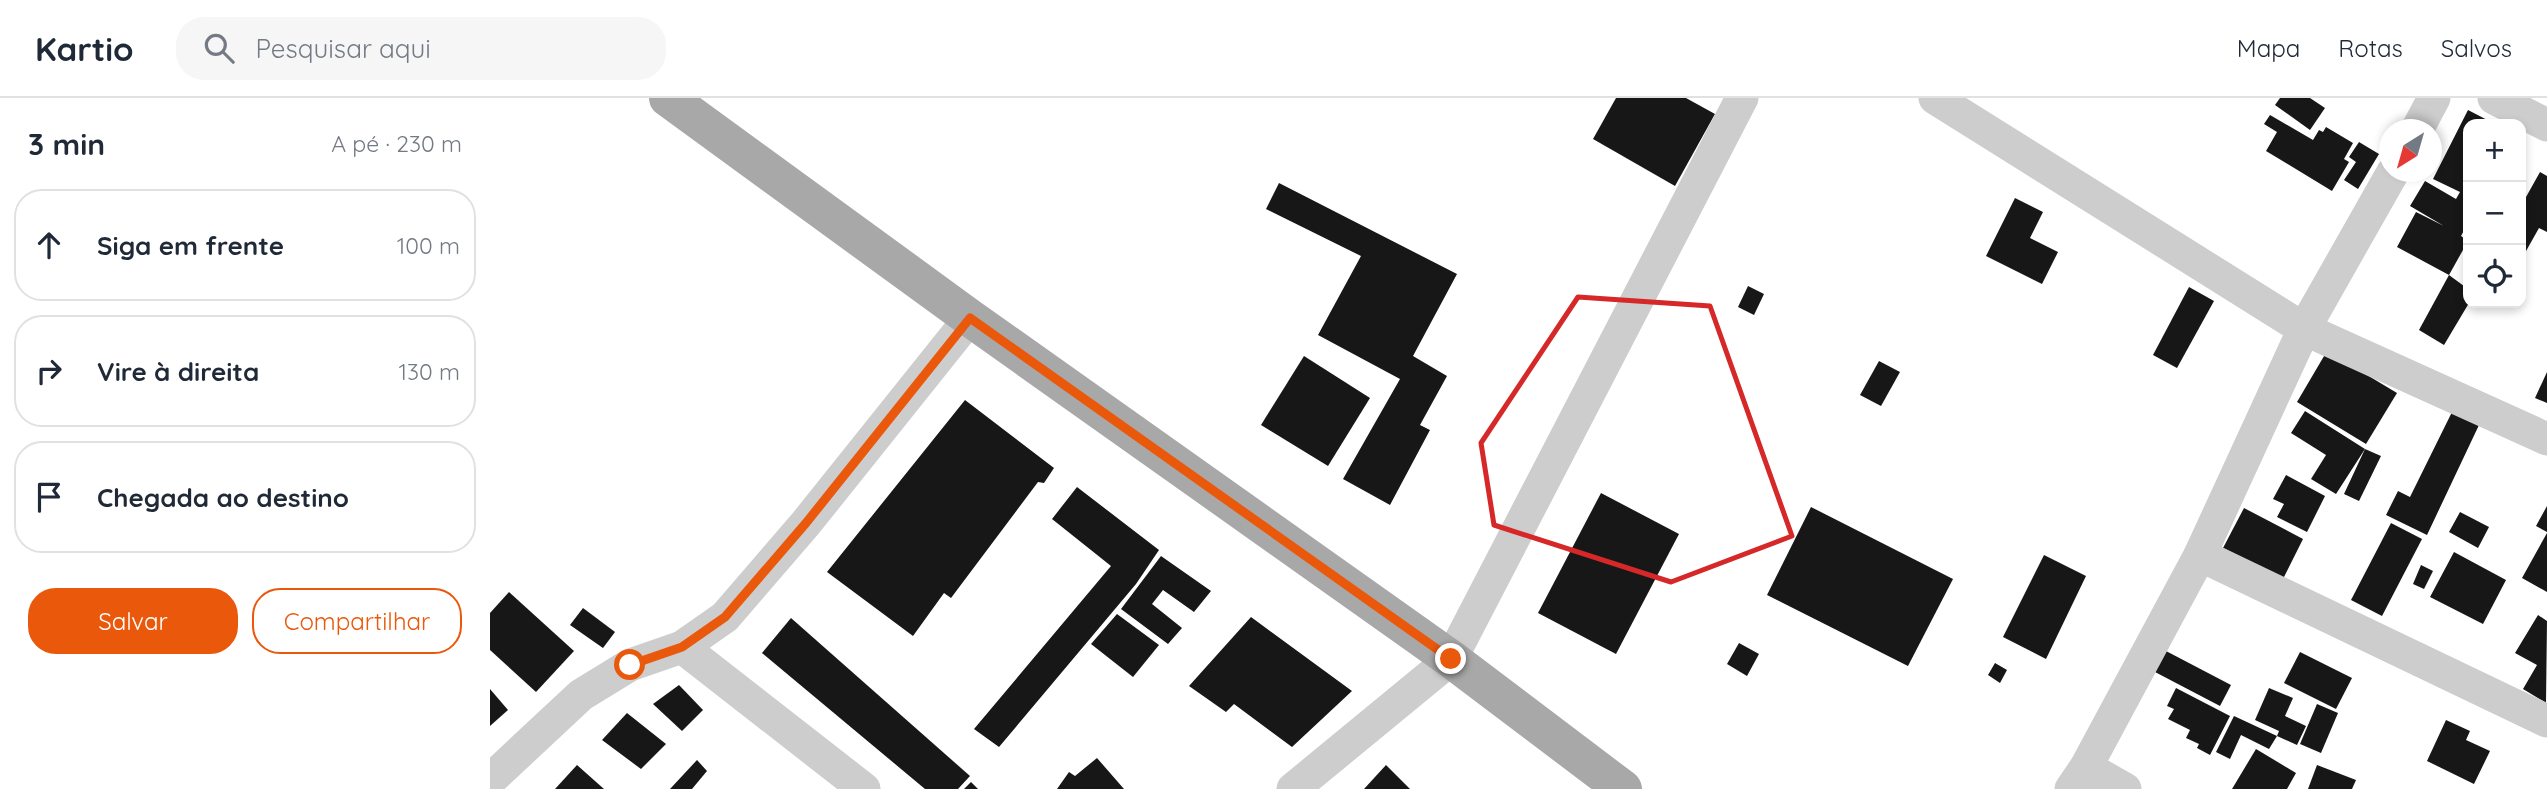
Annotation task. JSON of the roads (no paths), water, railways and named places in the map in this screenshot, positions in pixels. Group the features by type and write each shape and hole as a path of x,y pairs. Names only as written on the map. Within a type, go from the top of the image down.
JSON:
{"main road":[{"path":"668,98 970,318 1451,659 1623,789"}],"street":[{"path":"1293,789 1451,659 1742,98"},
{"path":"1935,98 2304,329 2547,439"},
{"path":"2423,119 2434,98"},
{"path":"2494,98 2547,125"},
{"path":"2125,789 2078,778 2200,555 2304,329 2387,182"},
{"path":"490,780 581,695 630,665 682,647 725,617 806,523 970,318"},
{"path":"2200,555 2547,721"},
{"path":"682,647 864,789"}]}
